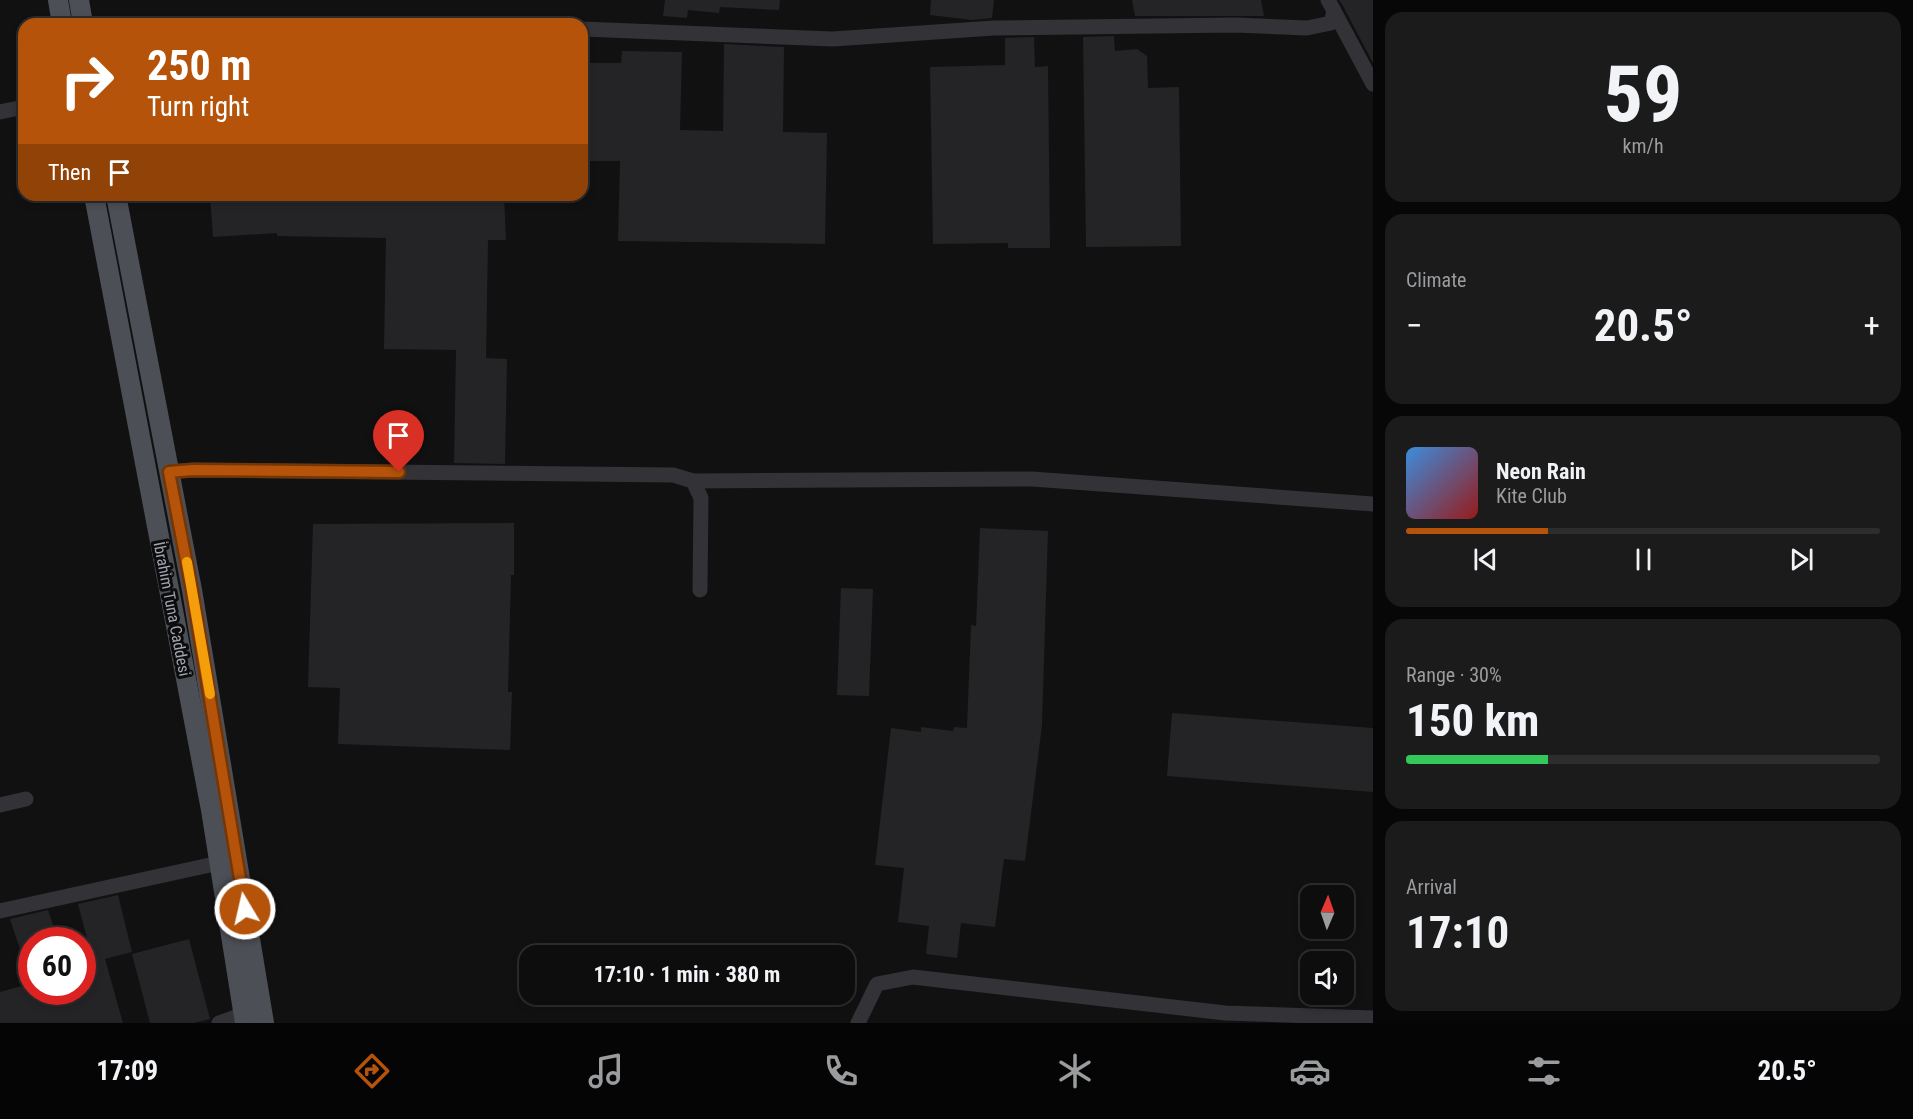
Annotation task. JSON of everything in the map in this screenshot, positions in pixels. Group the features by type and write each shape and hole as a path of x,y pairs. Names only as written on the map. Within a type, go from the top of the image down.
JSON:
{"main road":[{"path":"58,0 61,18"},
{"path":"79,0 82,18"},
{"name":"İbrahim Tuna Caddesi","path":"95,201 219,863 245,1019"},
{"name":"İbrahim Tuna Caddesi","path":"117,201 192,591 264,1023"}],"street":[{"path":"588,29 833,39 994,28 1235,25 1306,28 1331,23 1331,6"},
{"path":"1331,6 1373,84"},
{"path":"2,114 18,109"},
{"path":"169,472 193,470 673,475 693,481 1032,478 1373,504"},
{"path":"693,481 701,498 700,590"},
{"path":"0,805 26,800"},
{"path":"0,911 219,863"},
{"path":"858,1023 877,984 913,977 1226,1013 1373,1018"},
{"path":"219,1023 245,1019"}],"building":[{"path":"665,0 780,0 779,10 720,7 719,13 688,10 687,18 663,16"},
{"path":"931,0 994,0 992,18 972,20 930,15"},
{"path":"1132,0 1261,0 1264,16 1135,16"},
{"path":"1339,0 1373,0 1373,63 1343,6"},
{"path":"1114,36 1115,51 1137,49 1147,56 1148,88 1179,87 1181,246 1086,247 1083,37"},
{"path":"1034,37 1035,67 1048,66 1050,248 1008,248 1008,243 933,244 930,67 1005,65 1005,38"},
{"path":"724,44 784,47 783,132 827,133 825,244 618,241 620,161 588,161 588,63 621,63 622,51 682,52 680,130 723,131"},
{"path":"210,201 504,201 506,240 488,240 486,358 507,359 505,464 454,463 456,350 384,349 386,238 277,236 277,233 213,237"},
{"path":"514,523 514,575 511,575 508,692 512,692 510,750 338,744 340,688 308,687 313,524"},
{"path":"980,528 1048,531 1042,725 1025,861 1004,859 995,927 961,923 957,958 926,954 929,926 898,922 904,868 875,865 891,728 921,732 921,727 953,731 954,727 967,728 971,625 976,626"},
{"path":"841,588 873,589 869,696 837,695"},
{"path":"1172,713 1373,728 1373,792 1167,776"},
{"path":"118,895 132,952 105,959 123,1023 0,1023 0,992 18,987 18,1005 96,1005 96,927 84,927 78,904"},
{"path":"48,910 54,927 18,927 18,943 10,919"},
{"path":"189,939 210,1019 194,1023 150,1023 132,954"}],"slow traffic":[{"path":"187,562 210,694"}],"route":[{"path":"245,909 192,591 169,472 193,470 399,472"}]}
